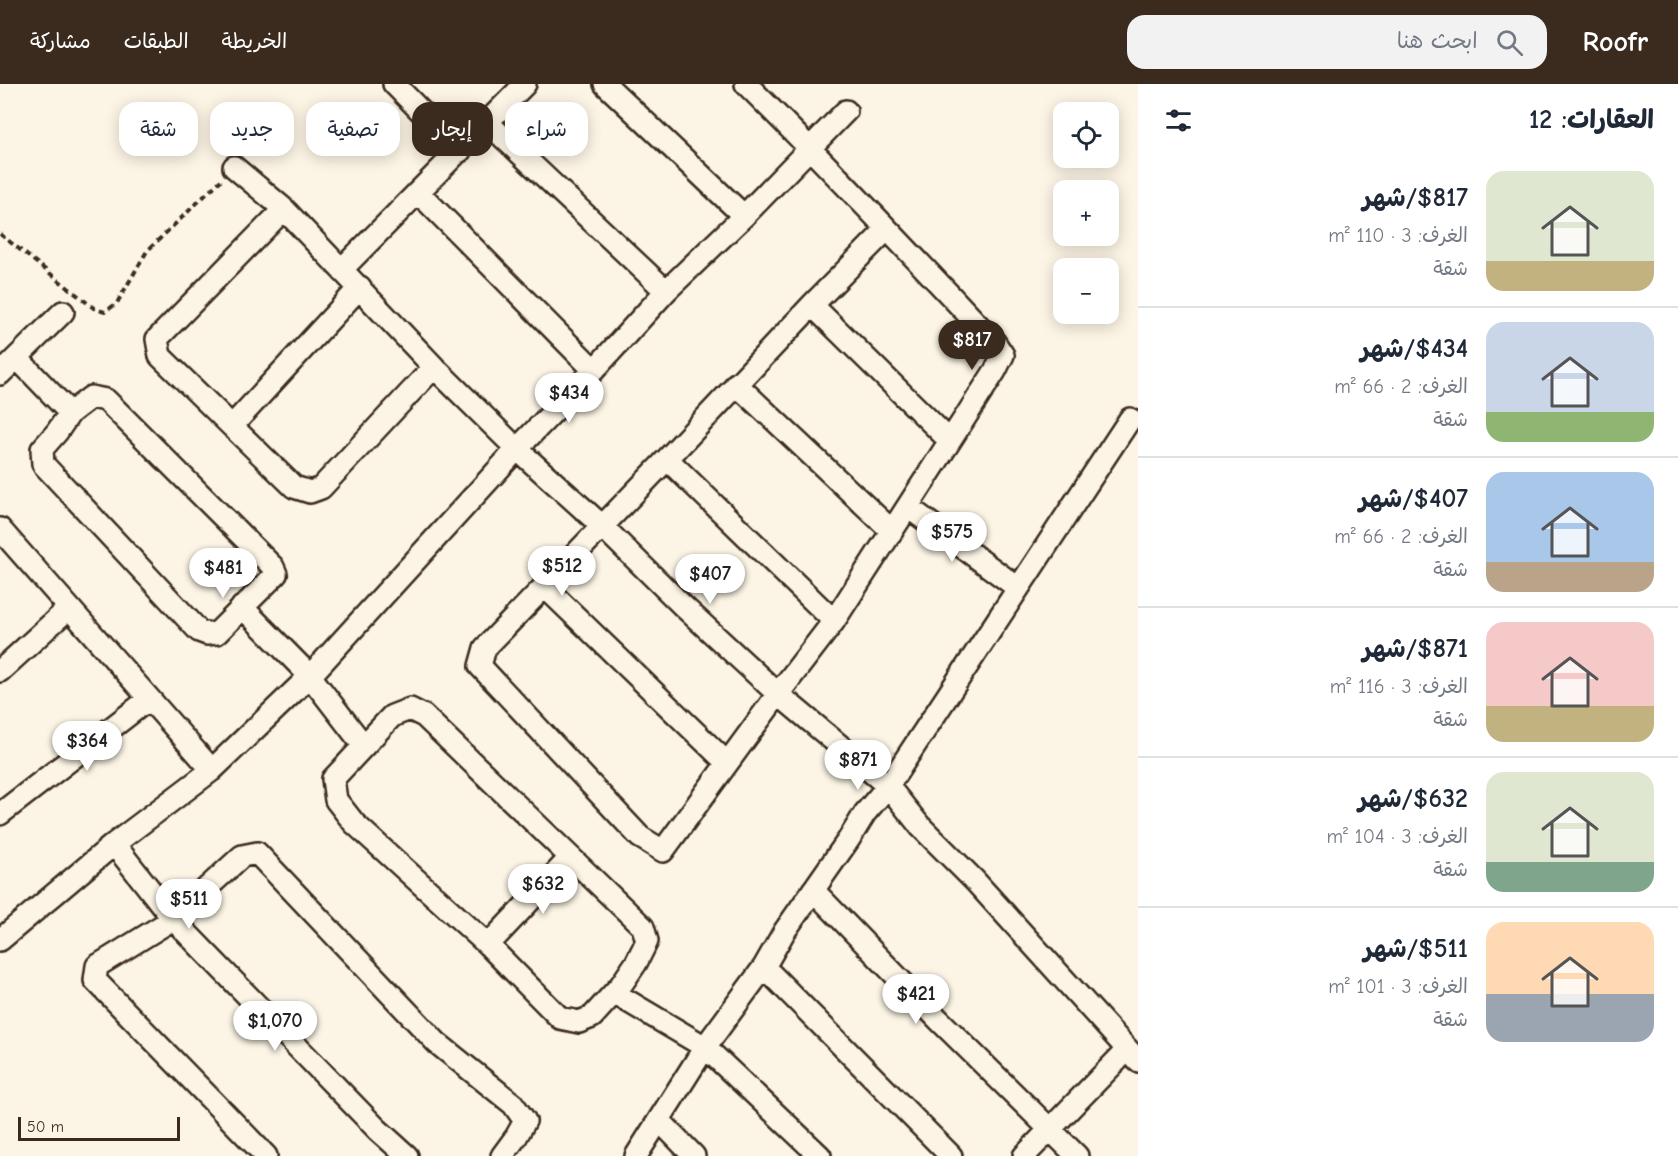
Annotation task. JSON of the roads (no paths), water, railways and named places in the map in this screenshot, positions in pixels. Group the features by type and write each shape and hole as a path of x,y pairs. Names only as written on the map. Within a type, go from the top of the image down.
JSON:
{"street":[{"path":"394,84 412,102"},
{"path":"493,118 525,84"},
{"path":"605,84 744,216"},
{"path":"746,84 810,147 995,343 1003,355 995,371 834,621 663,851 640,837 480,666 485,648 887,229"},
{"path":"0,940 114,844 212,770 310,676 517,449 594,370 666,291 744,216 846,111"},
{"path":"493,128 666,291"},
{"path":"342,269 455,156"},
{"path":"234,167 284,209 434,367 517,449 602,526 683,606 778,694 888,786 920,826 975,881 1133,1055 1050,1128 1023,1156"},
{"path":"419,192 594,370"},
{"path":"284,209 157,339 160,356 294,487 310,492 321,488 434,367"},
{"path":"232,426 360,287"},
{"path":"812,305 950,441"},
{"path":"0,374 63,312"},
{"path":"17,358 70,413"},
{"path":"736,384 892,531"},
{"path":"91,397 106,400 273,567 276,574 217,633 207,634 199,631 43,464 42,449 70,413 91,397"},
{"path":"636,1156 705,1047 764,967 784,932 865,813 888,786 1130,419"},
{"path":"667,459 834,621"},
{"path":"908,507 1018,588"},
{"path":"0,529 212,770"},
{"path":"544,586 727,763"},
{"path":"242,607 310,676 364,746"},
{"path":"0,671 69,608"},
{"path":"0,814 149,699"},
{"path":"410,708 424,716 643,927 647,941 636,963 614,993 592,1017 579,1022 560,1018 488,945 354,823 336,800 333,779 364,746 392,716 410,708"},
{"path":"114,844 173,919 377,1129 407,1156"},
{"path":"266,1156 95,980 97,966 173,919 242,856 257,853 437,1043 513,1104 525,1121 502,1156"},
{"path":"488,945 570,858"},
{"path":"813,890 939,1020 1077,1156"},
{"path":"764,967 951,1156"},
{"path":"614,993 705,1047 820,1156"},
{"path":"659,1120 694,1156"}]}
